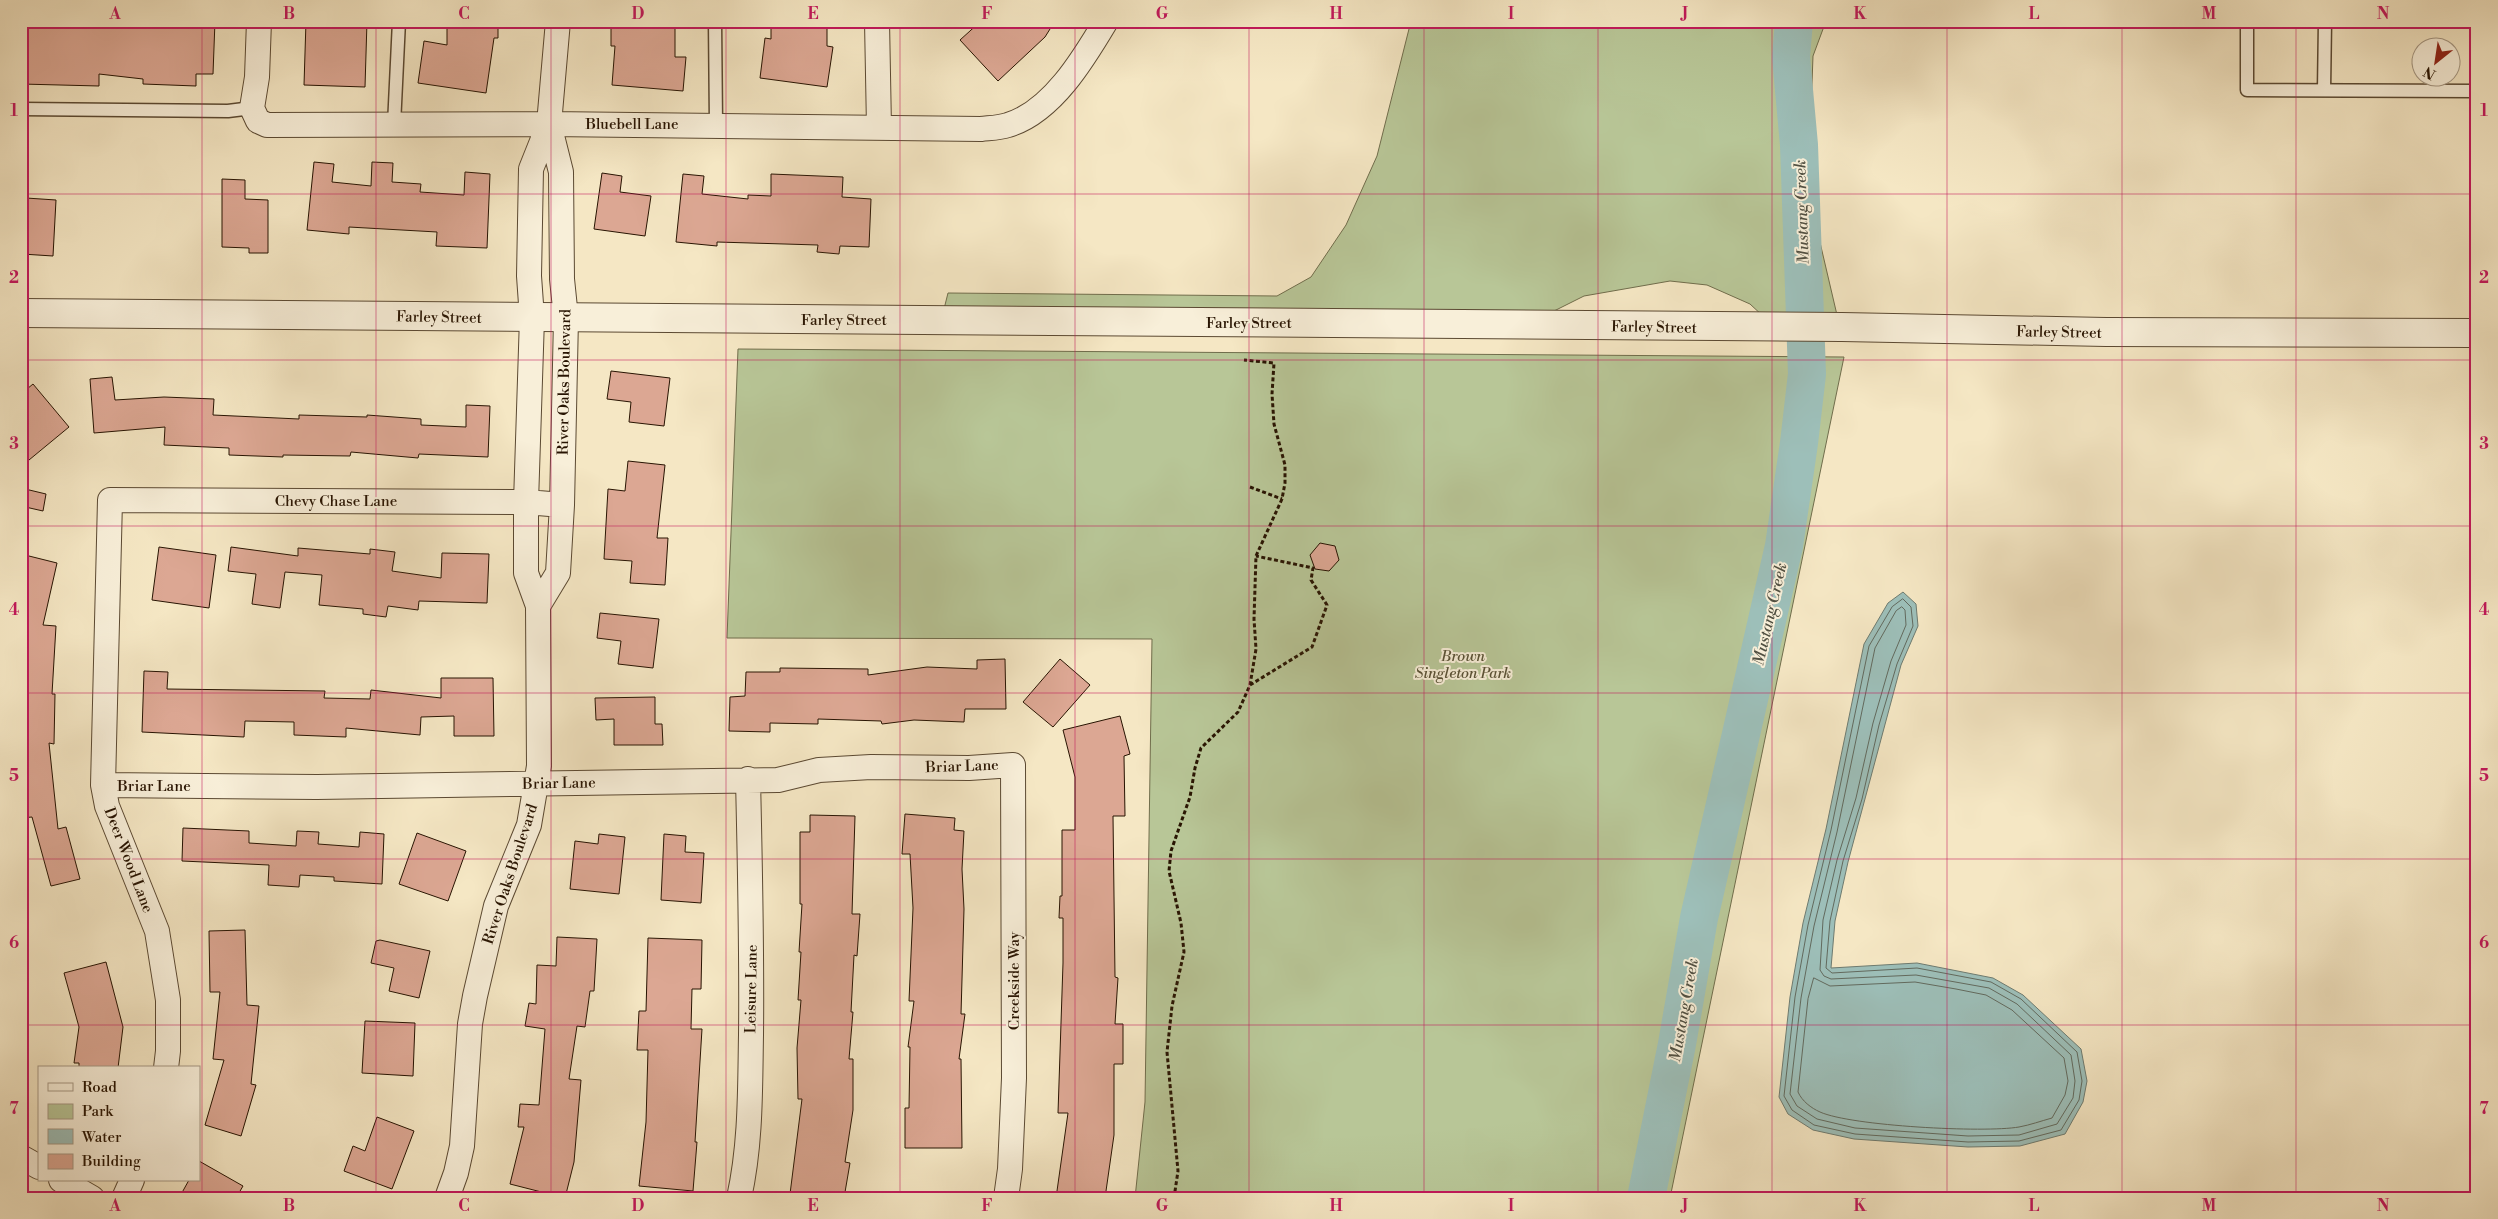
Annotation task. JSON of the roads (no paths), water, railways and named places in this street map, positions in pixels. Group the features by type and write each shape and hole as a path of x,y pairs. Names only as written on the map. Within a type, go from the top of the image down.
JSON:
{"street":[{"path":"255,114 259,21"},
{"name":"River Oaks Boulevard","path":"446,1198 456,1173 462,1146 470,1024 475,996 496,906 529,825 539,766 538,606 526,572 526,502 532,318 529,276 531,168 549,124 558,21"},
{"path":"877,21 879,128"},
{"name":"Bluebell Lane","path":"255,114 279,126 549,124 981,129 1008,125 1032,112 1054,94 1082,62 1106,21"},
{"name":"River Oaks Boulevard","path":"538,606 558,573 562,505 566,318 562,278 561,172 549,124"},
{"name":"Farley Street","path":"21,313 1842,328 2106,332 2477,333"},
{"name":"Chevy Chase Lane","path":"110,500 526,502 562,505"},
{"name":"Deer Wood Lane","path":"110,500 103,785 107,806 157,931 168,1000 166,1066"},
{"name":"Briar Lane","path":"103,785 318,787 778,780 819,770 871,767 969,768 1013,765"},
{"name":"Creekside Way","path":"1006,1198 1010,1169 1014,1078 1013,765"},
{"name":"Leisure Lane","path":"739,1198 745,1174 750,1104 752,943 748,779"},
{"path":"21,1157 38,1166"},
{"path":"64,1182 92,1198"},
{"path":"124,1198 131,1182"}],"lane":[{"path":"394,125 399,21"},
{"path":"715,21 716,125"},
{"path":"2247,21 2247,90 2477,91"},
{"path":"2324,90 2325,21"},
{"path":"21,109 228,111 255,114"}],"water":[{"path":"1903,592 1916,604 1918,626 1901,665 1848,862 1835,921 1831,968 1917,963 1993,978 2023,995 2081,1049 2087,1081 2083,1102 2065,1134 2020,1146 1968,1147 1854,1139 1813,1130 1788,1114 1779,1097 1790,997 1803,923 1826,829 1864,644 1888,603"}],"waterway":[{"name":"Mustang Creek","path":"1646,1198 1677,1044 1699,918 1784,546 1799,443 1807,374 1799,145 1791,57 1794,21"}],"park label":[{"name":"Brown Singleton Park","path":"1463,664"}]}
